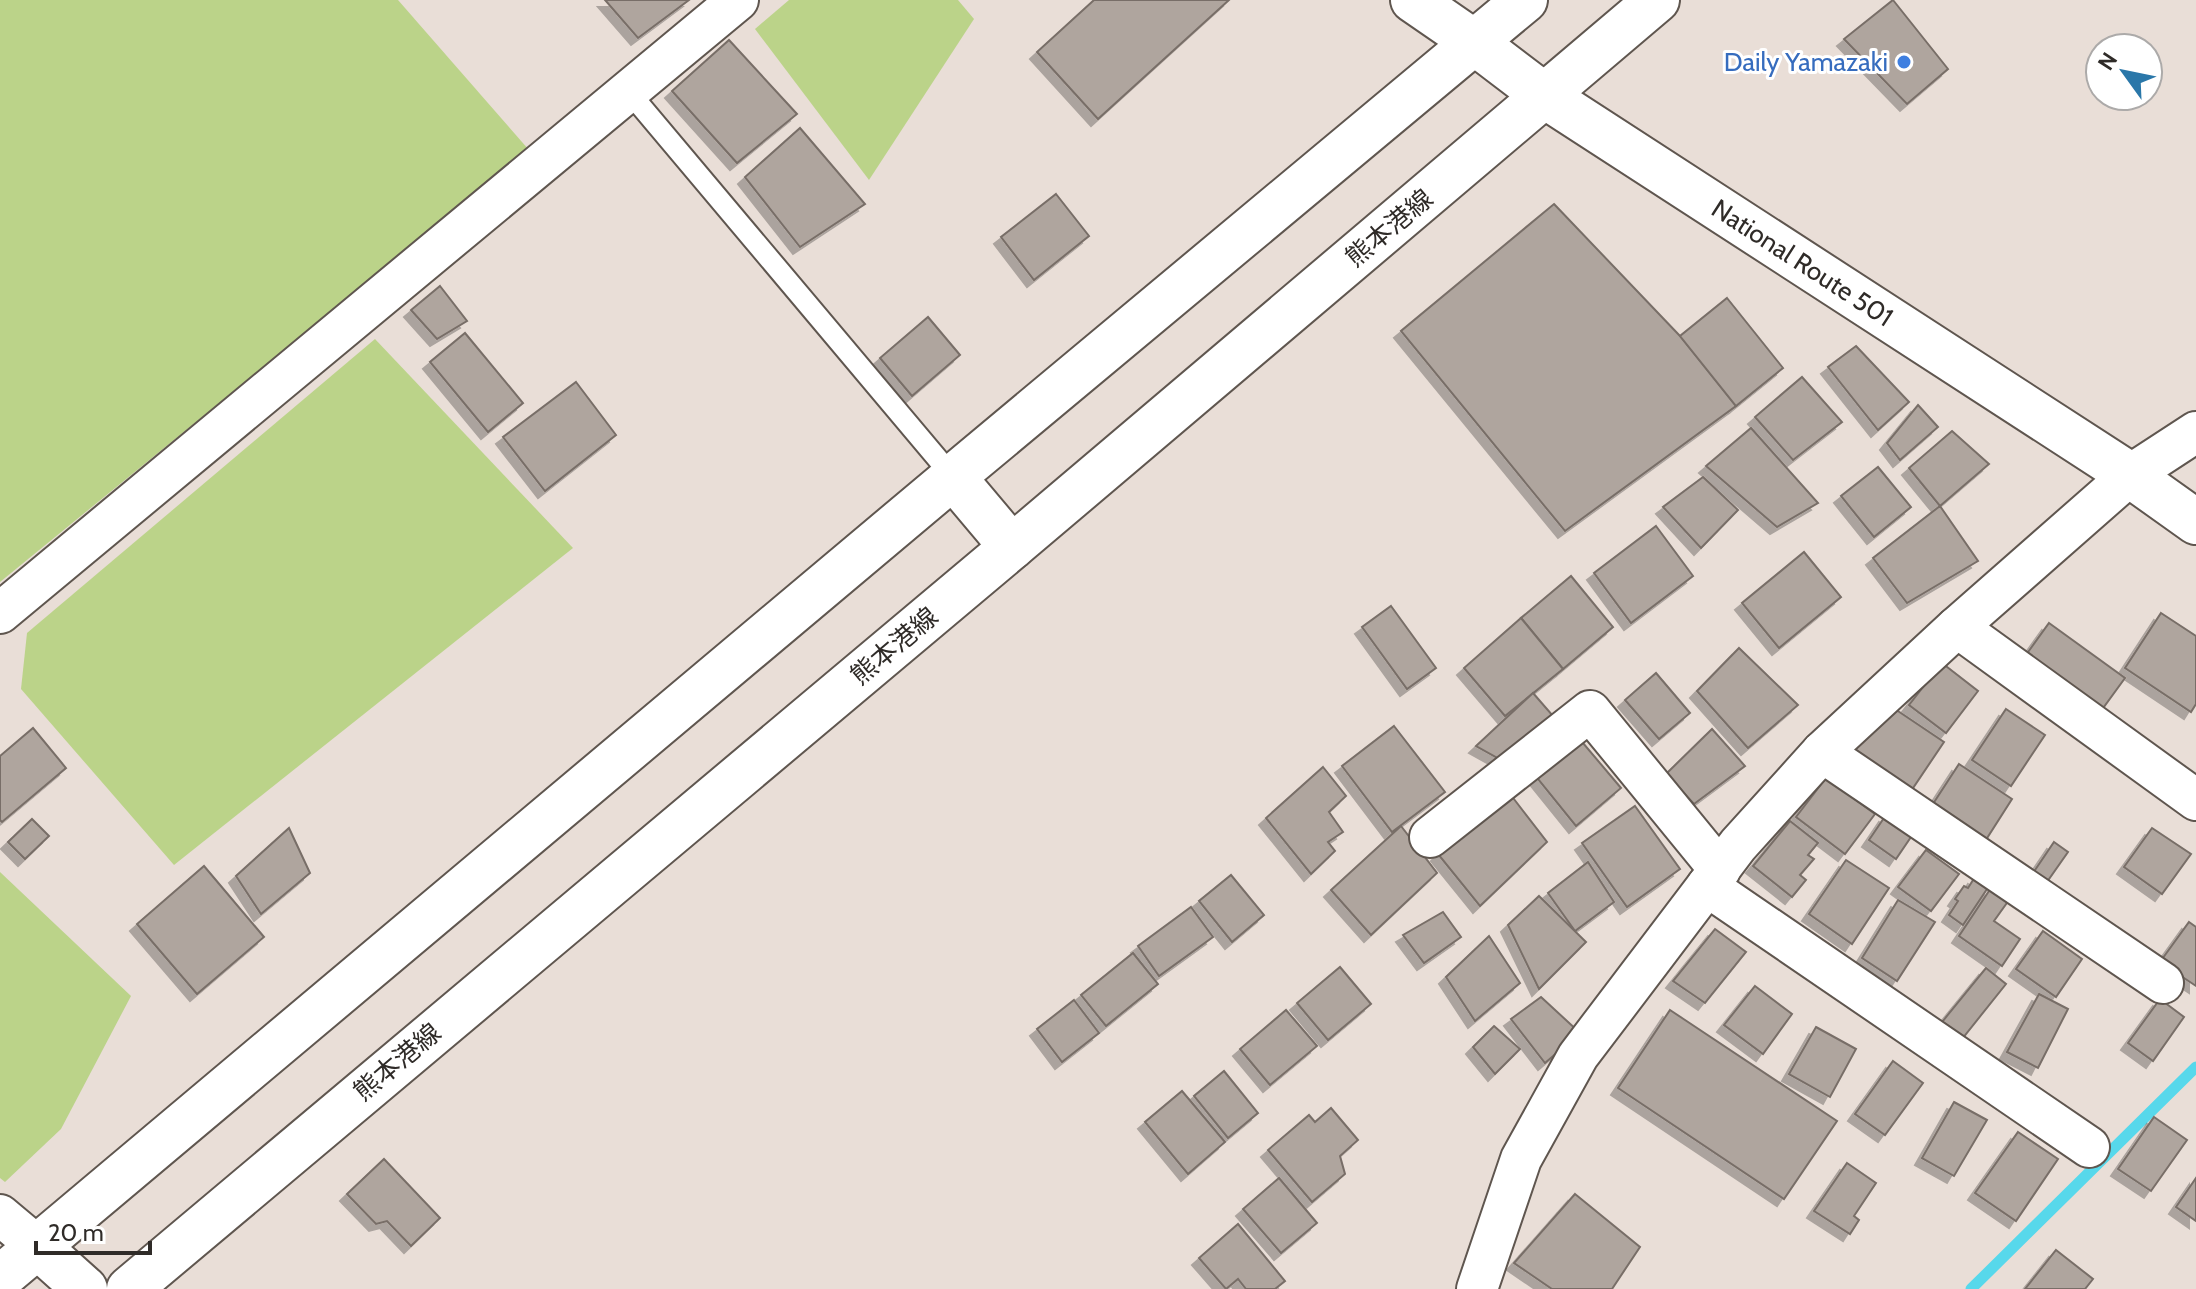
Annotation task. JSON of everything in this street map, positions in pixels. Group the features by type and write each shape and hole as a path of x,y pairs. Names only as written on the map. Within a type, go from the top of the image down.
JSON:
{"main road":[{"name":"National Route 501","path":"1413,0 1545,96 2130,475 2196,522"},
{"path":"0,1278 1525,0"},
{"name":"熊本港線","path":"129,1289 1657,0"},
{"path":"953,477 1012,547"},
{"path":"37,1246 85,1289"}],"street":[{"path":"0,613 738,0"},
{"path":"1477,1289 1521,1159 1578,1056 1738,845 1822,752 1957,627 2130,475 2196,432"},
{"path":"1957,627 2196,800"},
{"path":"1430,837 1590,711 1713,878 2089,1147"},
{"path":"1822,752 2163,983"},
{"path":"0,1215 37,1246"}],"lane":[{"path":"629,92 953,477"}],"green space":[{"path":"0,0 398,0 529,150 0,582"},
{"path":"789,0 958,0 974,19 869,180 755,29"},
{"path":"375,339 573,548 174,865 21,689 27,633"},
{"path":"0,872 131,996 61,1129 5,1182 0,1178"}],"building":[{"path":"605,0 689,0 638,38"},
{"path":"1094,0 1229,0 1098,119 1037,52"},
{"path":"1893,0 1948,69 1907,104 1844,39"},
{"path":"729,40 797,114 737,163 672,91"},
{"path":"800,128 865,204 800,247 745,177"},
{"path":"1056,194 1089,236 1034,280 1001,237"},
{"path":"1554,204 1680,336 1736,406 1565,531 1401,331"},
{"path":"440,286 467,321 437,339 411,310"},
{"path":"1727,298 1783,368 1736,406 1680,336"},
{"path":"928,317 960,355 912,396 880,358"},
{"path":"465,333 523,403 488,432 430,362"},
{"path":"1856,346 1909,402 1878,430 1828,367"},
{"path":"1802,377 1842,422 1793,460 1755,417"},
{"path":"576,382 616,435 545,491 503,437"},
{"path":"1918,405 1938,427 1900,460 1887,443"},
{"path":"1751,428 1818,503 1777,527 1706,466"},
{"path":"1952,431 1989,464 1940,506 1909,468"},
{"path":"1878,467 1911,507 1874,537 1841,496"},
{"path":"1703,477 1738,510 1701,548 1663,507"},
{"path":"1940,506 1978,561 1907,603 1873,558"},
{"path":"1656,526 1693,576 1631,623 1594,573"},
{"path":"1804,552 1841,597 1779,648 1742,603"},
{"path":"1571,576 1613,627 1563,669 1521,618"},
{"path":"1391,606 1436,668 1407,689 1362,627"},
{"path":"2161,613 2196,636 2196,704 2191,712 2125,668"},
{"path":"1521,618 1563,669 1505,716 1464,668"},
{"path":"2049,623 2125,678 2098,715 2023,659"},
{"path":"1739,648 1798,705 1748,748 1697,691"},
{"path":"1942,663 1978,691 1946,733 1909,705"},
{"path":"1656,673 1690,713 1659,739 1625,700"},
{"path":"1533,693 1560,724 1503,761 1476,746"},
{"path":"1883,701 1944,742 1907,797 1847,756"},
{"path":"2006,709 2045,735 2011,786 1972,760"},
{"path":"1394,726 1445,792 1392,832 1342,766"},
{"path":"33,728 66,768 2,822 0,756"},
{"path":"1712,729 1745,766 1694,804 1666,774"},
{"path":"1572,730 1621,788 1576,826 1525,763"},
{"path":"1959,764 2012,799 1982,846 1929,810"},
{"path":"1323,767 1346,796 1329,812 1343,832 1328,842 1335,851 1311,874 1266,818"},
{"path":"1826,778 1875,814 1845,854 1796,817"},
{"path":"1507,790 1547,842 1480,906 1438,854"},
{"path":"1635,806 1680,869 1627,907 1582,843"},
{"path":"1886,815 1913,834 1896,859 1869,840"},
{"path":"32,819 49,836 25,859 8,842"},
{"path":"1790,821 1818,843 1808,855 1814,859 1800,875 1806,880 1792,897 1753,866"},
{"path":"1401,826 1437,873 1371,935 1331,890"},
{"path":"289,828 310,873 261,914 236,876"},
{"path":"2152,828 2191,854 2162,894 2124,867"},
{"path":"2054,842 2068,852 2042,889 2029,879"},
{"path":"1926,850 1959,874 1931,911 1898,887"},
{"path":"1846,860 1889,888 1852,944 1809,914"},
{"path":"1588,862 1614,902 1575,931 1548,893"},
{"path":"204,866 264,937 197,994 137,924"},
{"path":"1231,875 1264,915 1232,942 1199,901"},
{"path":"1975,877 1989,886 1963,925 1949,915 1958,901 1955,899"},
{"path":"1991,888 2009,900 1994,921 2020,939 2002,966 1959,936"},
{"path":"1539,896 1586,942 1539,989 1508,925"},
{"path":"1898,900 1935,922 1897,981 1862,958"},
{"path":"1191,907 1213,937 1159,976 1138,946"},
{"path":"1443,912 1461,937 1424,963 1403,935"},
{"path":"2189,922 2196,927 2196,986 2160,962"},
{"path":"1715,929 1746,952 1705,1003 1673,981"},
{"path":"2043,931 2082,959 2056,997 2016,969"},
{"path":"1489,936 1520,983 1475,1021 1446,977"},
{"path":"1133,953 1158,984 1106,1026 1081,995"},
{"path":"1340,967 1371,1004 1328,1040 1297,1003"},
{"path":"1986,968 2006,984 1962,1039 1942,1022"},
{"path":"1755,986 1792,1014 1763,1054 1724,1025"},
{"path":"2039,994 2068,1009 2038,1068 2007,1052"},
{"path":"1541,997 1580,1033 1545,1063 1511,1019"},
{"path":"2160,999 2184,1017 2153,1061 2128,1043"},
{"path":"1074,1000 1099,1033 1062,1062 1037,1029"},
{"path":"1286,1010 1317,1046 1270,1085 1240,1049"},
{"path":"1670,1010 1837,1121 1784,1199 1618,1088"},
{"path":"1494,1026 1520,1049 1495,1074 1473,1047"},
{"path":"1816,1027 1856,1049 1830,1097 1789,1074"},
{"path":"1893,1061 1923,1083 1885,1135 1855,1114"},
{"path":"1224,1071 1258,1113 1228,1138 1194,1096"},
{"path":"1182,1091 1225,1142 1188,1174 1145,1122"},
{"path":"1954,1102 1987,1120 1954,1176 1922,1158"},
{"path":"1331,1108 1358,1140 1340,1156 1345,1174 1312,1202 1268,1150 1309,1115 1315,1122"},
{"path":"2154,1117 2187,1140 2151,1191 2118,1169"},
{"path":"2018,1132 2058,1159 2016,1221 1975,1193"},
{"path":"384,1159 440,1218 411,1246 387,1221 376,1224 347,1194"},
{"path":"1847,1163 1876,1183 1854,1216 1859,1220 1850,1234 1814,1211"},
{"path":"1279,1178 1317,1223 1281,1253 1243,1209"},
{"path":"2196,1178 2196,1221 2176,1207"},
{"path":"1575,1194 1640,1247 1612,1289 1552,1289 1514,1263"},
{"path":"1238,1224 1285,1281 1275,1289 1246,1289 1238,1279 1226,1289 1199,1258"},
{"path":"2056,1250 2093,1279 2085,1289 2025,1289"}],"waterway":[{"path":"1971,1289 2196,1067"}],"place":[{"name":"Daily Yamazaki","path":"1904,62"}]}
